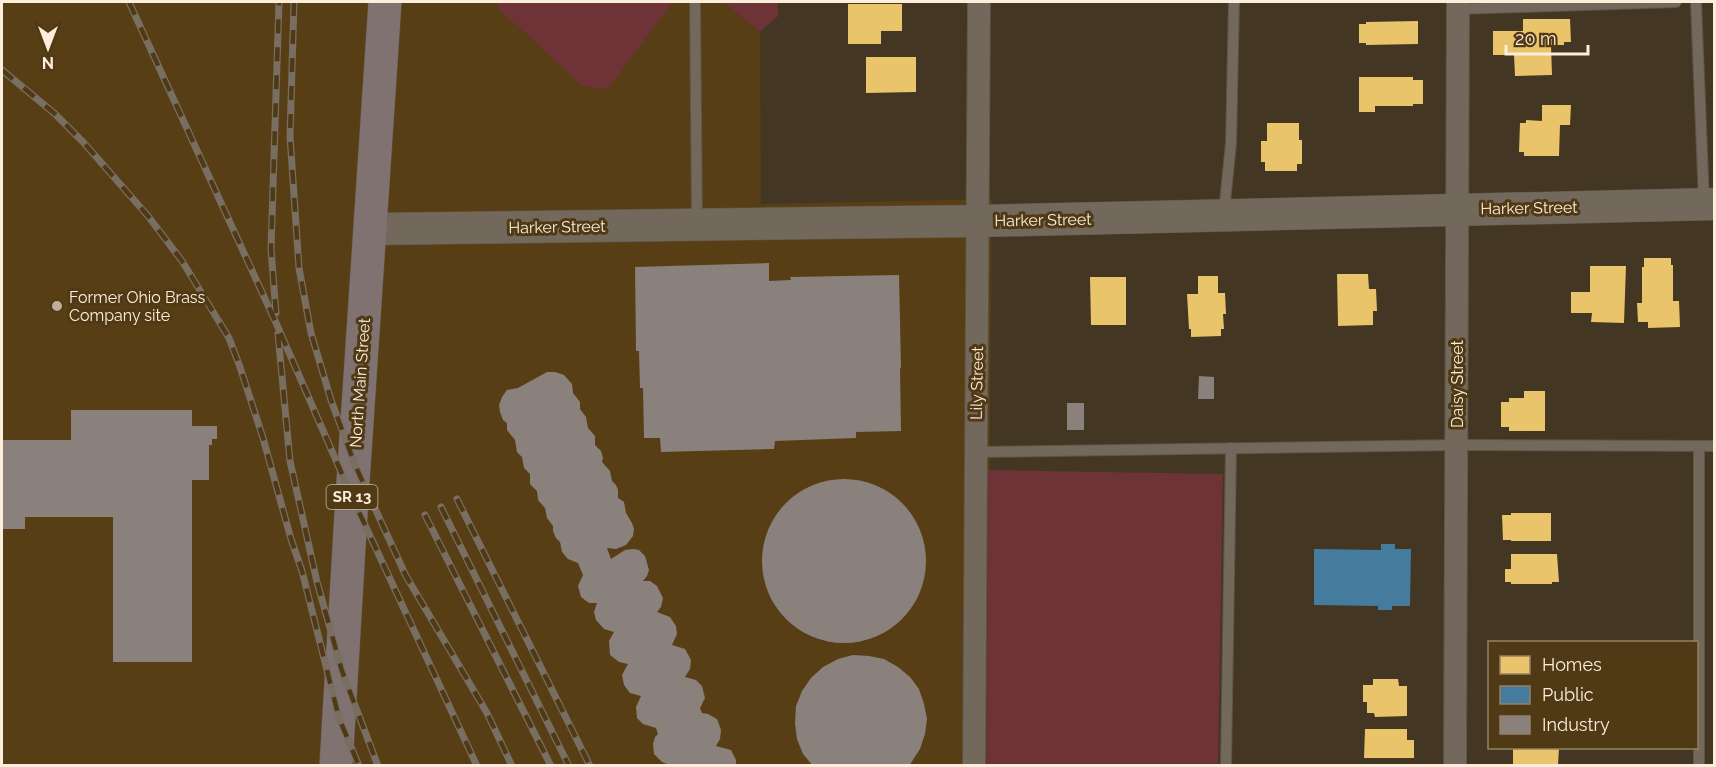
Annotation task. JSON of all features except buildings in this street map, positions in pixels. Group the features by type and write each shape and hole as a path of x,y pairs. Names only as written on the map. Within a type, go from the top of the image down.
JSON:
{"highway":[{"name":"North Main Street","path":"336,765 385,2"}],"street":[{"name":"Lily Street","path":"974,765 979,2"},
{"name":"Daisy Street","path":"1455,765 1458,5"},
{"name":"Harker Street","path":"371,229 978,221 1709,204"}],"lane":[{"path":"695,2 697,225"},
{"path":"1224,215 1231,143 1234,2"},
{"path":"1458,5 1676,2"},
{"path":"1696,2 1709,204"},
{"path":"976,452 1457,445 1714,446"},
{"path":"1699,447 1699,765"},
{"path":"1226,765 1231,448"}],"shaded area":[{"path":"2,2 498,2 498,8 607,89 673,2 723,2 760,32 761,204 992,199 987,765 2,765"},
{"path":"498,2 673,2 608,89 582,86 498,8"},
{"path":"723,2 778,2 778,16 760,32"},
{"path":"988,470 1223,474 1218,765 987,765"}],"railway":[{"path":"129,2 277,325 352,497 477,766"},
{"path":"276,313 271,249 279,2"},
{"path":"294,2 290,136 299,268 311,333 331,400 355,465 406,576 487,713 512,766"},
{"path":"2,70 54,113 84,143 148,216 182,261 229,338 263,438 302,571 339,718 359,766"},
{"path":"278,334 290,461 317,582 342,671 378,766"},
{"path":"457,499 590,766"},
{"path":"441,507 569,766"},
{"path":"425,515 551,766"}],"place":[{"name":"Former Ohio Brass Company site","path":"57,306"}]}
